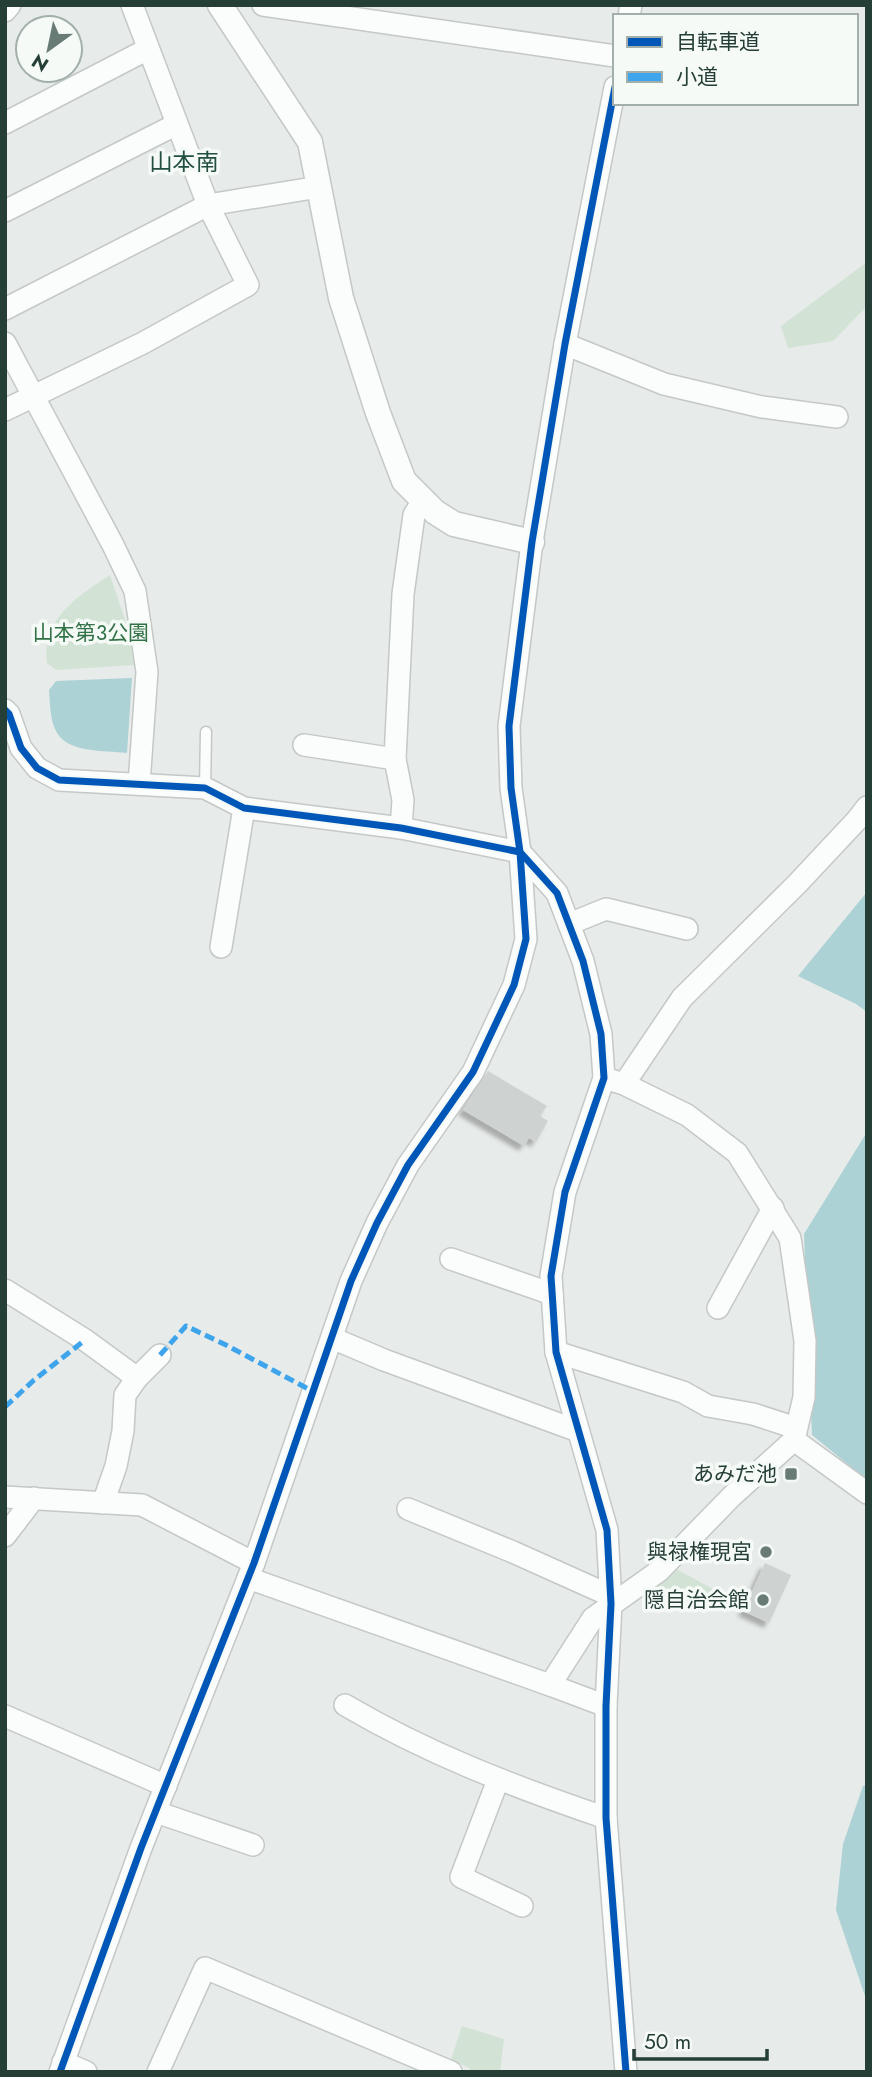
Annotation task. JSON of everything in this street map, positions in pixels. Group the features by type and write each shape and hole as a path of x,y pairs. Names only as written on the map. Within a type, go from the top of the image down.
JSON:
{"street":[{"path":"5,11 10,5"},
{"path":"5,410 143,343 248,285 208,205 132,5"},
{"path":"220,5 310,142 341,298 377,413 404,481 435,512 454,524 532,542"},
{"path":"263,5 613,56"},
{"path":"5,123 148,49"},
{"path":"86,2072 62,2067 156,1812 251,1571 351,1281 377,1223 408,1165 473,1072 514,985 526,939 520,852 511,788 509,726 532,542 565,344 613,97"},
{"path":"5,211 177,124"},
{"path":"5,309 208,205 318,187"},
{"path":"5,343 135,591 147,672 139,784"},
{"path":"565,344 664,384 762,407 837,418"},
{"path":"401,828 403,800 395,759 403,593 414,515 423,501"},
{"path":"5,710 9,713 13,752 59,780 205,788 244,808 401,828 520,852 558,893 583,961 614,1081 687,1115 737,1153 790,1238 805,1341 804,1397 795,1434 659,1571 611,1600 593,1618 550,1685"},
{"path":"304,745 395,759"},
{"path":"626,2072 606,1818 606,1706 611,1600 607,1530 556,1352 551,1276 565,1192 614,1081 682,998 797,884 867,807"},
{"path":"220,947 244,808"},
{"path":"569,924 606,909 687,929"},
{"path":"718,1308 773,1209"},
{"path":"451,1258 552,1294"},
{"path":"5,1290 85,1340 137,1378"},
{"path":"332,1338 384,1360 578,1431"},
{"path":"556,1352 683,1392 708,1406 753,1414 795,1434 867,1493"},
{"path":"103,1503 116,1466 123,1431 125,1395 137,1378 160,1356"},
{"path":"5,1497 142,1505 251,1571 606,1706"},
{"path":"5,1536 34,1499"},
{"path":"408,1509 513,1552 611,1600"},
{"path":"345,1705 453,1761 606,1818"},
{"path":"5,1717 166,1786"},
{"path":"498,1780 461,1877 522,1906"},
{"path":"156,1812 253,1845"},
{"path":"158,2072 205,1968 451,2072"}],"lane":[{"path":"205,788 206,732"}],"green space":[{"path":"867,262 867,306 833,341 788,348 781,326"},
{"name":"山本第3公園","path":"110,575 129,632 134,665 56,670 47,663 47,647 56,621 74,600"},
{"path":"676,1569 715,1590 709,1597 648,1591"},
{"path":"462,2026 504,2039 500,2072 470,2072 470,2068 451,2060"}],"water":[{"path":"132,678 127,753 76,747 60,737 53,725 50,705 49,690 56,681"},
{"path":"867,892 867,1012 798,976"},
{"path":"867,1132 867,1480 812,1435 804,1234"},
{"path":"867,1785 867,2002 836,1910 843,1844 863,1786"}],"building":[{"path":"488,1071 547,1106 540,1116 548,1121 536,1142 529,1138 524,1146 463,1110"},
{"name":"隠自治会館","path":"765,1563 791,1575 769,1623 743,1611"}],"marked path":[{"path":"160,1355 186,1326 314,1392"},
{"path":"5,1407 85,1340"}],"cycle path":[{"path":"60,2072 141,1848 254,1563 351,1281 377,1223 408,1165 473,1072 514,985 526,939 520,852 511,788 509,726 532,542 565,344 613,97"},
{"path":"5,710 9,714 21,748 37,768 59,780 205,788 244,808 401,828 520,852 557,893 583,961 601,1034 604,1078 565,1192 551,1276 556,1352 607,1530 611,1604 606,1706 606,1818 626,2072"}],"place":[{"name":"あみだ池","path":"791,1474"},
{"name":"與禄権現宮","path":"766,1552"},
{"name":"隠自治会館","path":"763,1600"}],"district":[{"name":"山本南","path":"184,162"}]}
